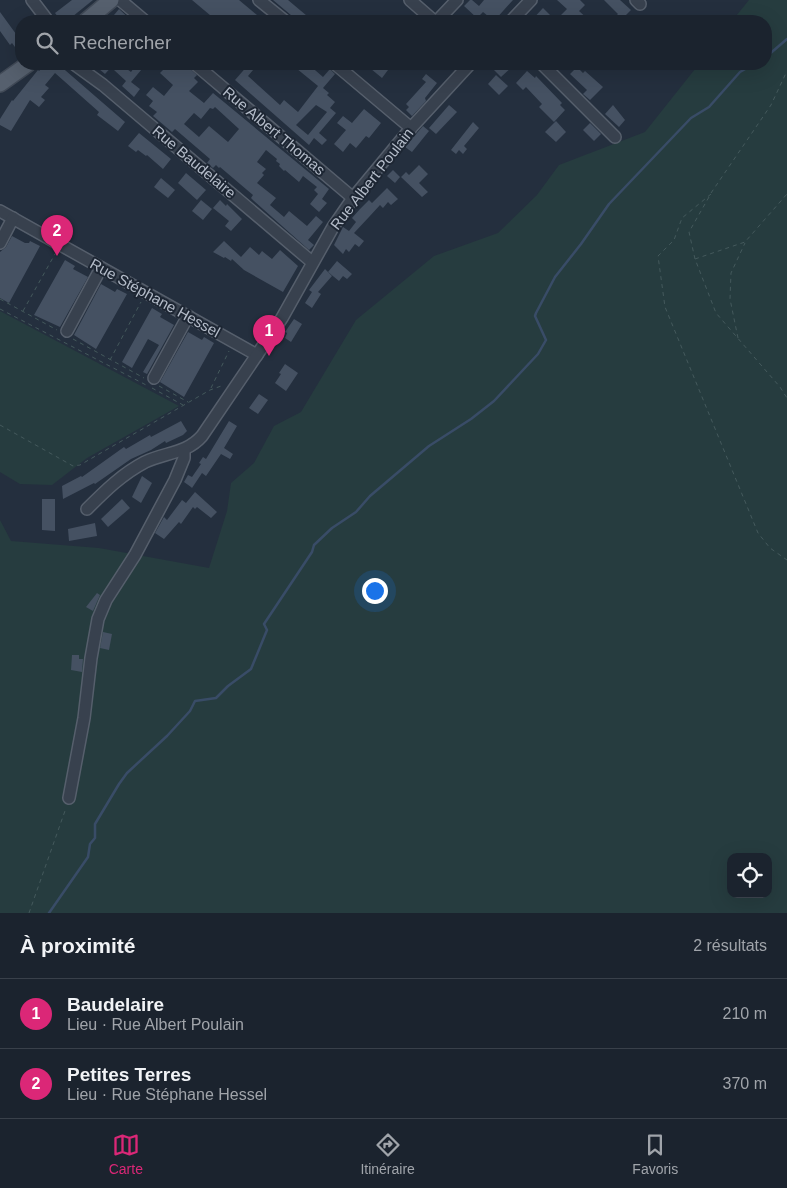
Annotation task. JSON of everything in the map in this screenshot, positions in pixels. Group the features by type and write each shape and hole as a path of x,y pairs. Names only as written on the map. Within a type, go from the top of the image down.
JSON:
{"main road":[{"path":"93,15 111,0"},
{"path":"0,84 20,70"}],"street":[{"path":"32,0 43,15"},
{"path":"120,0 138,15"},
{"path":"259,0 278,15"},
{"path":"410,0 429,15"},
{"path":"442,15 456,0"},
{"path":"517,15 531,0"},
{"name":"Rue Baudelaire","path":"82,70 103,85 312,262"},
{"name":"Rue Albert Thomas","path":"202,70 353,198"},
{"path":"342,70 411,128"},
{"name":"Rue Albert Poulain","path":"184,450 202,436 257,355 301,287 312,262 353,198 411,128 464,70"},
{"path":"549,70 615,137"},
{"name":"Rue Stéphane Hessel","path":"0,211 257,355"},
{"path":"0,243 13,218"},
{"path":"65,333 102,268"},
{"path":"152,381 188,316"},
{"path":"70,798 98,619 106,600 135,555 175,480 184,458 184,450 148,461 130,471 113,483 87,509"}],"path":[{"path":"787,71 771,105 711,194 689,232 695,259 716,313 787,398"},
{"path":"711,194 682,218 674,240 658,256 665,307 758,533 770,548 787,560"},
{"path":"738,339 730,299 731,273 746,242 787,194"},
{"path":"695,259 746,242"},
{"path":"23,311 60,244"},
{"path":"110,360 146,293"},
{"path":"0,299 65,333 189,403"},
{"path":"0,309 184,406"},
{"path":"210,390 234,342"},
{"path":"0,425 73,466 80,465 210,390 223,385 235,387"},
{"path":"29,913 70,798"}],"green space":[{"path":"749,0 787,0 787,913 0,913 0,520 11,541 99,548 209,568 227,511 231,483 254,463 274,426 301,412 356,320 434,256 498,233 537,195 559,165 645,132 694,70 772,70 772,15 737,15"},
{"path":"0,311 179,406 87,458 52,485 20,484 0,472"}],"building":[{"path":"72,0 93,0 74,15 56,15 55,13"},
{"path":"192,0 239,0 257,15 210,15"},
{"path":"273,0 288,0 306,15 291,15"},
{"path":"470,0 479,6 484,0 513,0 499,15 487,15 483,12 480,15 474,15 464,6"},
{"path":"557,0 580,0 585,5 579,11 583,15 561,15 567,9"},
{"path":"604,0 620,0 631,10 626,15 618,14"},
{"path":"543,8 550,15 537,15"},
{"path":"119,9 126,15 114,15"},
{"path":"0,12 15,33 15,47 12,43 10,45 0,31"},
{"path":"65,70 125,122 118,131 97,115 99,112 55,73 45,85 49,88 41,97 45,100 39,107 30,100 11,131 0,125 0,119 12,100 39,71"},
{"path":"100,70 109,70 105,74"},
{"path":"114,70 128,70 131,72 132,70 141,70 131,82 140,89 134,97 122,86 126,81"},
{"path":"163,70 191,70 197,75 194,78 198,82 189,91 204,103 213,93 329,189 322,199 327,203 319,212 310,204 318,194 314,190 317,187 303,176 299,182 284,171 276,161 277,159 266,150 257,162 266,169 262,173 264,175 257,183 276,198 270,205 284,217 289,211 307,226 316,216 323,222 308,240 314,245 309,250 254,201 251,198 253,195 220,167 216,165 213,168 207,163 210,159 175,129 172,132 153,116 157,112 149,106 153,101 146,95 153,87 164,96 173,85 160,73","holes":["215,107 239,129 228,142 209,126 199,137 184,124 194,113 201,119 210,108 213,109"]},
{"path":"244,70 253,70 248,76 280,105 284,100 298,112 318,86 298,70 315,70 323,77 329,70 335,74 323,88 329,93 327,95 335,102 330,108 336,113 319,133 327,140 322,145 314,138 309,145 235,80","holes":["316,105 327,112 308,135 296,125"]},
{"path":"372,70 388,70 382,78"},
{"path":"494,70 509,70 501,77"},
{"path":"574,70 580,70 583,73 585,71 603,87 590,100 583,94 587,90 570,74"},
{"path":"527,71 535,78 536,76 562,103 560,105 565,110 554,122 539,107 542,104 526,87 523,90 516,83"},
{"path":"426,74 437,83 425,98 426,101 412,116 406,110 409,107 406,104 426,82 422,79"},
{"path":"496,75 508,86 499,95 488,84"},
{"path":"449,105 457,112 436,134 429,128"},
{"path":"613,105 625,120 619,127 605,114"},
{"path":"364,109 381,123 369,138 366,136 356,148 350,143 343,152 334,144 346,130 337,123 343,116 352,123"},
{"path":"556,121 566,132 556,142 545,132"},
{"path":"473,122 479,128 464,146 467,149 463,154 459,150 456,154 451,150"},
{"path":"590,123 601,134 594,141 583,130"},
{"path":"423,126 429,131 412,152 405,147"},
{"path":"139,133 171,159 163,169 147,155 138,150 136,152 128,146"},
{"path":"419,165 428,174 419,183 428,192 422,197 401,177 406,172 409,175"},
{"path":"393,170 400,177 395,183 387,176"},
{"path":"186,173 206,190 197,200 178,183"},
{"path":"161,178 175,190 168,198 154,187"},
{"path":"387,188 398,199 391,205 388,202 383,208 380,205 354,233 364,241 359,247 355,244 349,252 346,249 343,254 334,245 343,227 349,231 356,222 352,218 369,200 372,203"},
{"path":"201,200 212,209 203,220 192,211"},
{"path":"220,200 226,206 227,204 242,219 231,231 225,226 229,221 213,208"},
{"path":"12,236 25,243 30,241 40,246 9,303 0,298 0,252 6,247"},
{"path":"224,241 241,257 250,247 259,255 262,251 272,259 280,250 298,266 283,292 244,270 232,259 231,261 213,252"},
{"path":"65,260 75,266 73,269 88,277 60,327 34,315"},
{"path":"337,261 352,274 347,279 343,276 339,281 328,272"},
{"path":"325,269 332,276 318,292 321,294 312,308 305,303 312,292 309,290"},
{"path":"101,284 115,292 117,289 127,294 96,349 74,335"},
{"path":"152,308 162,314 160,317 174,325 147,374 143,372 159,345 148,339 132,368 122,362"},
{"path":"294,319 302,324 291,342 285,338 287,333 285,332"},
{"path":"188,332 202,340 204,337 214,343 184,397 160,382"},
{"path":"285,364 298,373 286,391 275,383"},
{"path":"259,394 268,400 258,414 249,408"},
{"path":"181,421 187,431 183,435 166,443 165,441 131,459 95,484 63,499 62,486 82,477 124,447 126,449 150,435 151,437"},
{"path":"229,421 237,426 224,448 233,454 230,459 221,454 206,476 202,473 192,488 184,482 188,475 192,477 201,464 199,463 203,457 206,459"},
{"path":"142,476 152,483 141,503 132,497"},
{"path":"195,492 217,512 211,518 197,507 195,509 193,507 181,524 179,522 164,539 155,533 164,517 167,520 182,500 186,503"},
{"path":"42,499 55,499 55,531 42,530"},
{"path":"122,499 130,508 108,527 101,519"},
{"path":"95,523 97,536 69,541 68,529"},
{"path":"97,593 100,595 93,611 86,607"},
{"path":"103,632 112,634 109,650 100,648"},
{"path":"72,655 79,655 79,659 83,659 82,672 71,670"}],"waterway":[{"path":"772,52 787,39"},
{"path":"49,913 88,857 90,844 95,838 95,824 127,773 167,736 190,711 195,701 216,698 228,686 251,669 267,630 264,624 312,552 314,545 332,528 356,512 370,496 429,446 471,419 494,401 538,354 546,340 535,316 555,277 609,204 691,118 709,107 744,70"}],"place":[{"name":"Petites Terres","path":"57,256"},
{"name":"Baudelaire","path":"269,356"}]}
